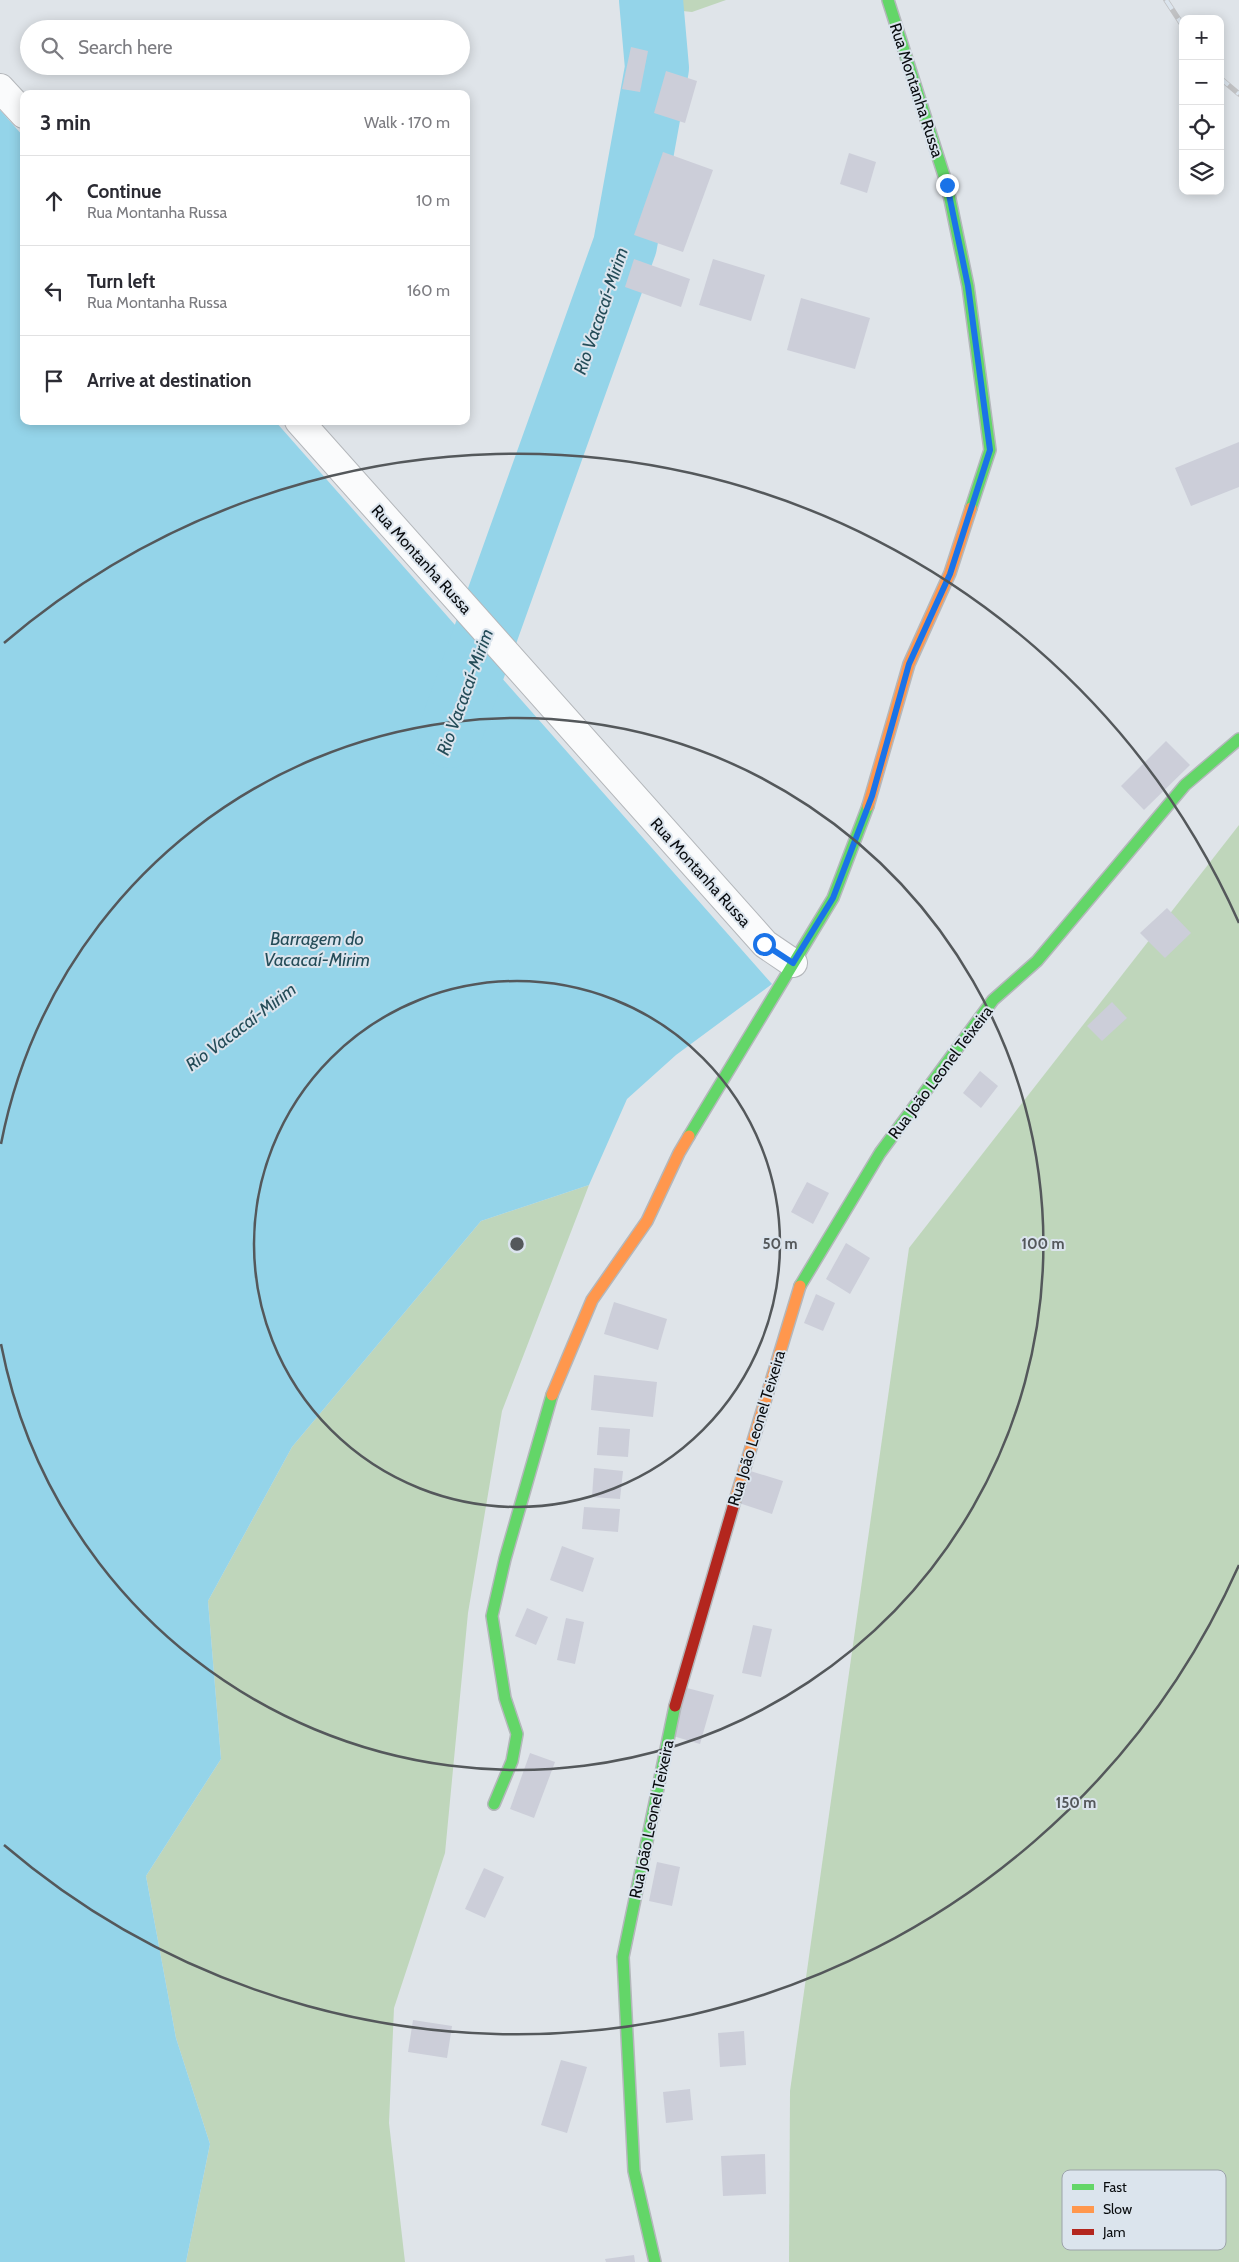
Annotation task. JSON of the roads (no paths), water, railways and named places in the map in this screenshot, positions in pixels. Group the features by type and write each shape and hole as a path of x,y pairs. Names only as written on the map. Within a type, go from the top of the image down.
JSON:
{"street":[{"name":"Rua Montanha Russa","path":"303,425 764,944 793,963 837,889 872,796 909,664 950,574 990,450 968,286 947,185 888,0"},
{"path":"0,88 20,110"},
{"name":"Rua João Leonel Teixeira","path":"655,2262 634,2172 623,1957 677,1695 800,1284 880,1153 993,1000 1037,960 1185,786 1239,739"},
{"path":"494,1804 512,1761 516,1734 506,1698 492,1616 505,1559 554,1388 592,1300 647,1221 679,1153 793,963"}],"water":[{"name":"Barragem do Vacacaí-Mirim","path":"0,110 20,132 20,425 279,425 772,984 676,1055 627,1099 589,1185 481,1221 292,1447 208,1601 221,1759 146,1876 176,2038 210,2144 186,2262 0,2262"}],"waterway":[{"name":"Rio Vacacaí-Mirim","path":"449,736 625,245 657,68 651,0"}],"railway":[{"path":"1166,0 1179,20"},
{"path":"1224,81 1239,94"}]}
